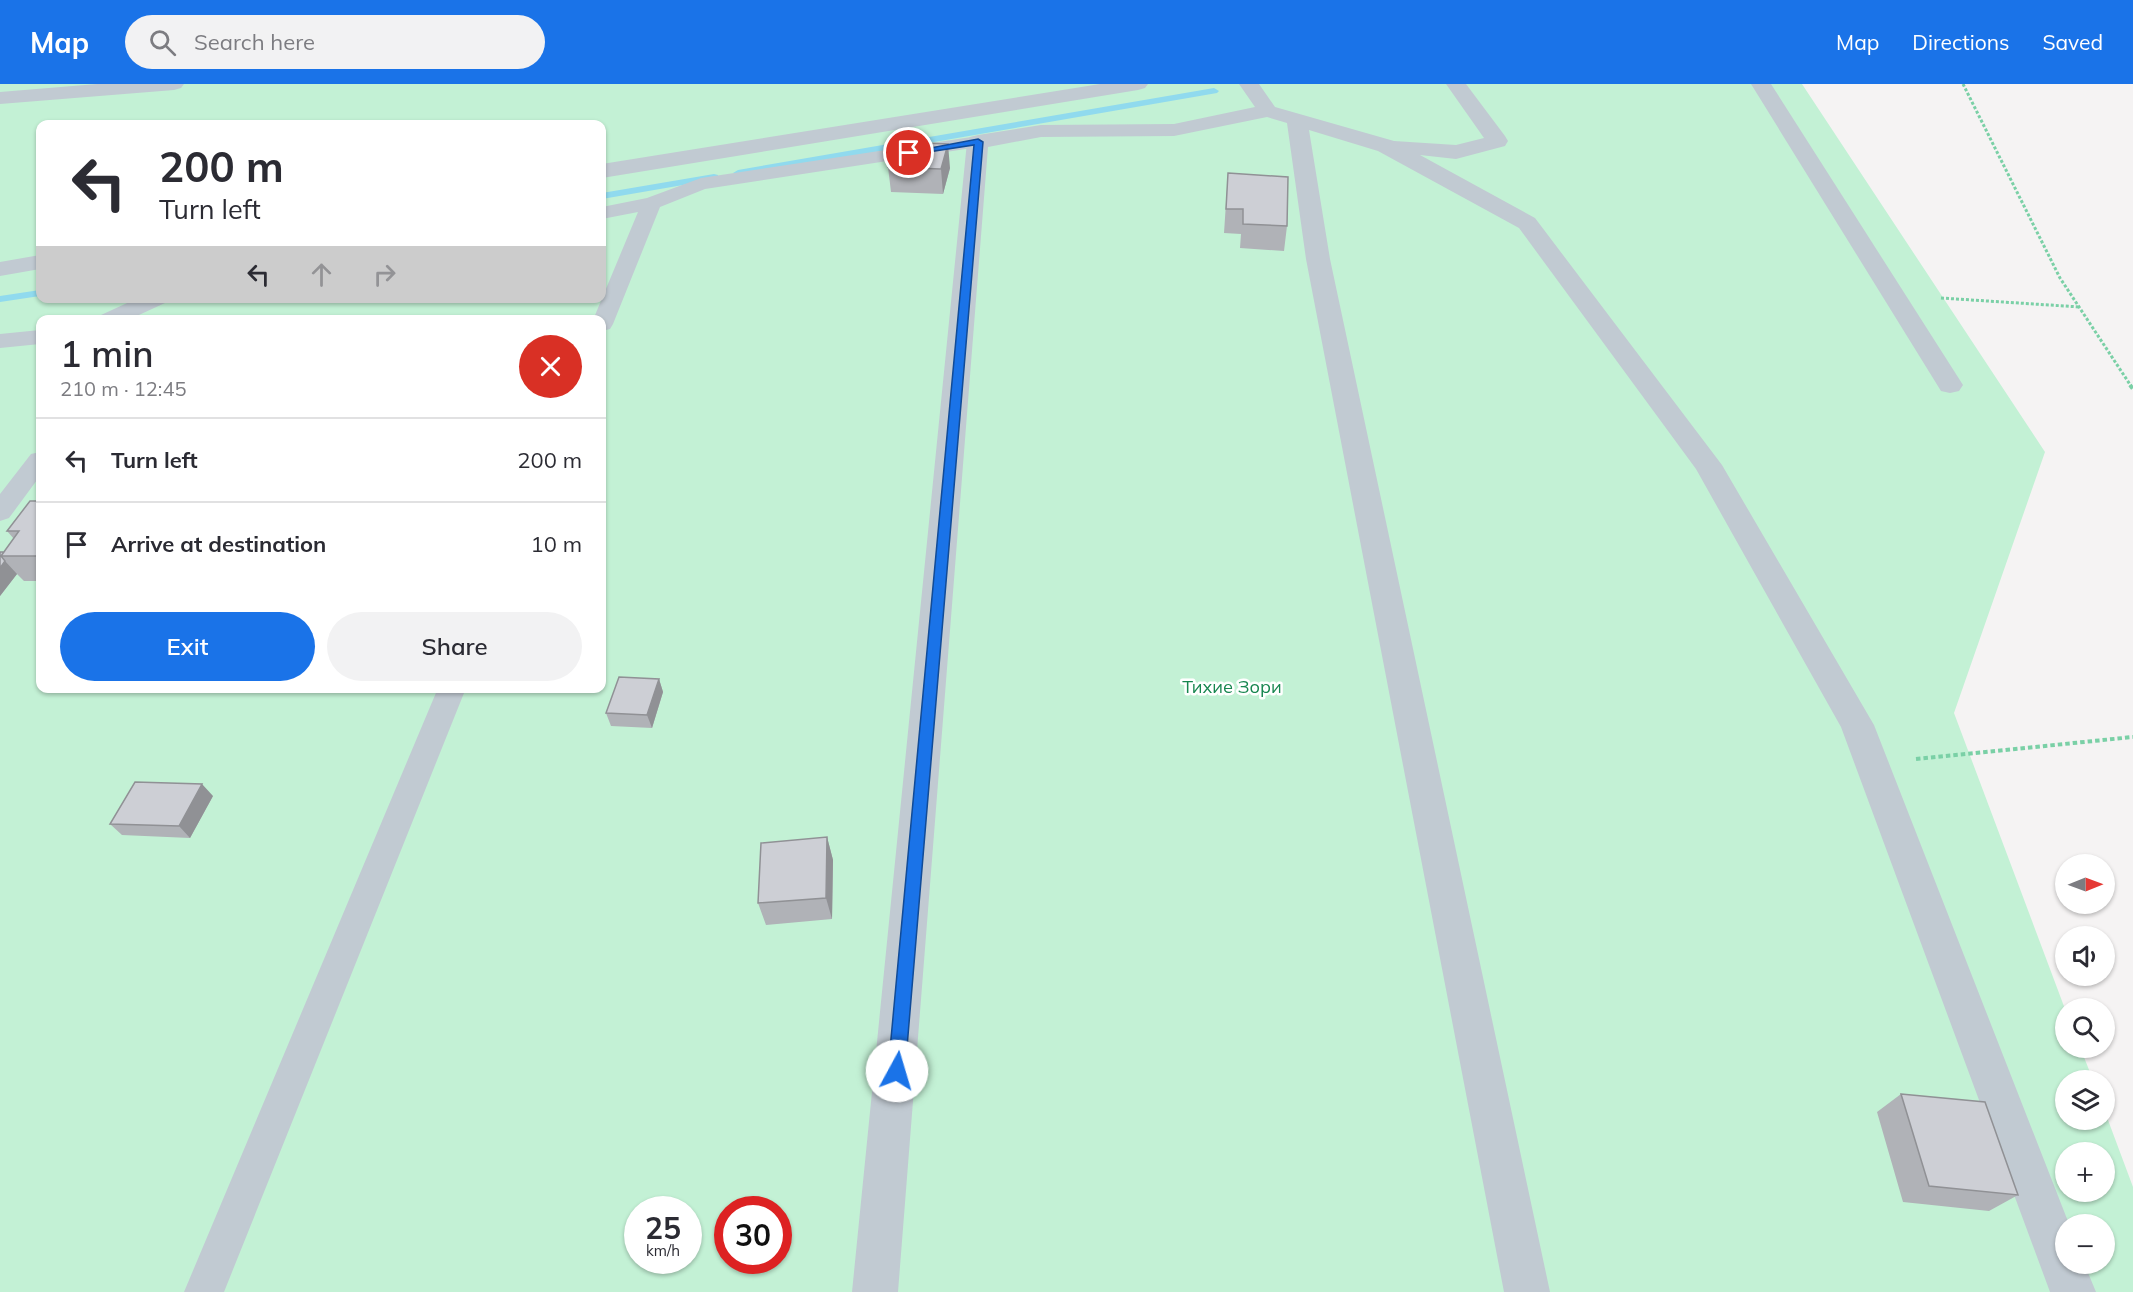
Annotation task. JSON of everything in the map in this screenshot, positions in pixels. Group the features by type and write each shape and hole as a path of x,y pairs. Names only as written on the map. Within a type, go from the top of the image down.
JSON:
{"street":[{"path":"0,98 174,84"},
{"path":"606,170 1138,84"},
{"path":"1249,84 1283,115 1318,259 1527,1292"},
{"path":"875,1292 978,142 1041,131 1174,130 1283,115 1386,146 1456,152 1497,141 1456,84"},
{"path":"1761,84 1950,386"},
{"path":"1386,146 1527,223 1708,465 1857,726 2073,1292"},
{"path":"0,269 36,263"}],"lane":[{"path":"606,212 652,202 701,184 978,142"},
{"path":"606,315 652,202"},
{"path":"120,315 146,303"},
{"path":"0,340 36,337"},
{"path":"0,513 36,465"},
{"path":"204,1292 450,693"}],"path":[{"path":"1963,84 2061,278 2133,389"},
{"path":"1895,298 1974,299 2080,307"},
{"path":"1871,763 2133,737"}],"green space":[{"name":"Тихие Зори","path":"0,84 1802,84 2045,452 1954,713 2061,998 2055,998 2055,1058 2084,1058 2089,1070 2055,1070 2055,1130 2112,1130 2133,1187 2133,1292 0,1292"}],"building":[{"path":"896,142 948,144 941,169 888,167"},
{"path":"1228,173 1288,177 1287,226 1243,224 1243,209 1226,209"},
{"path":"30,501 36,501 36,556 1,556 19,531 7,531"},
{"path":"0,552 4,552 1,556 5,561 0,568"},
{"path":"619,677 659,679 647,715 606,713"},
{"path":"135,782 202,784 179,826 110,824"},
{"path":"827,837 826,898 758,903 761,843"},
{"path":"1901,1094 1985,1102 2018,1195 1929,1186"}],"waterway":[{"path":"738,173 1214,91"},
{"path":"606,195 714,177"},
{"path":"0,299 36,294"}],"route":[{"path":"897,1071 978,142 909,153"}]}
